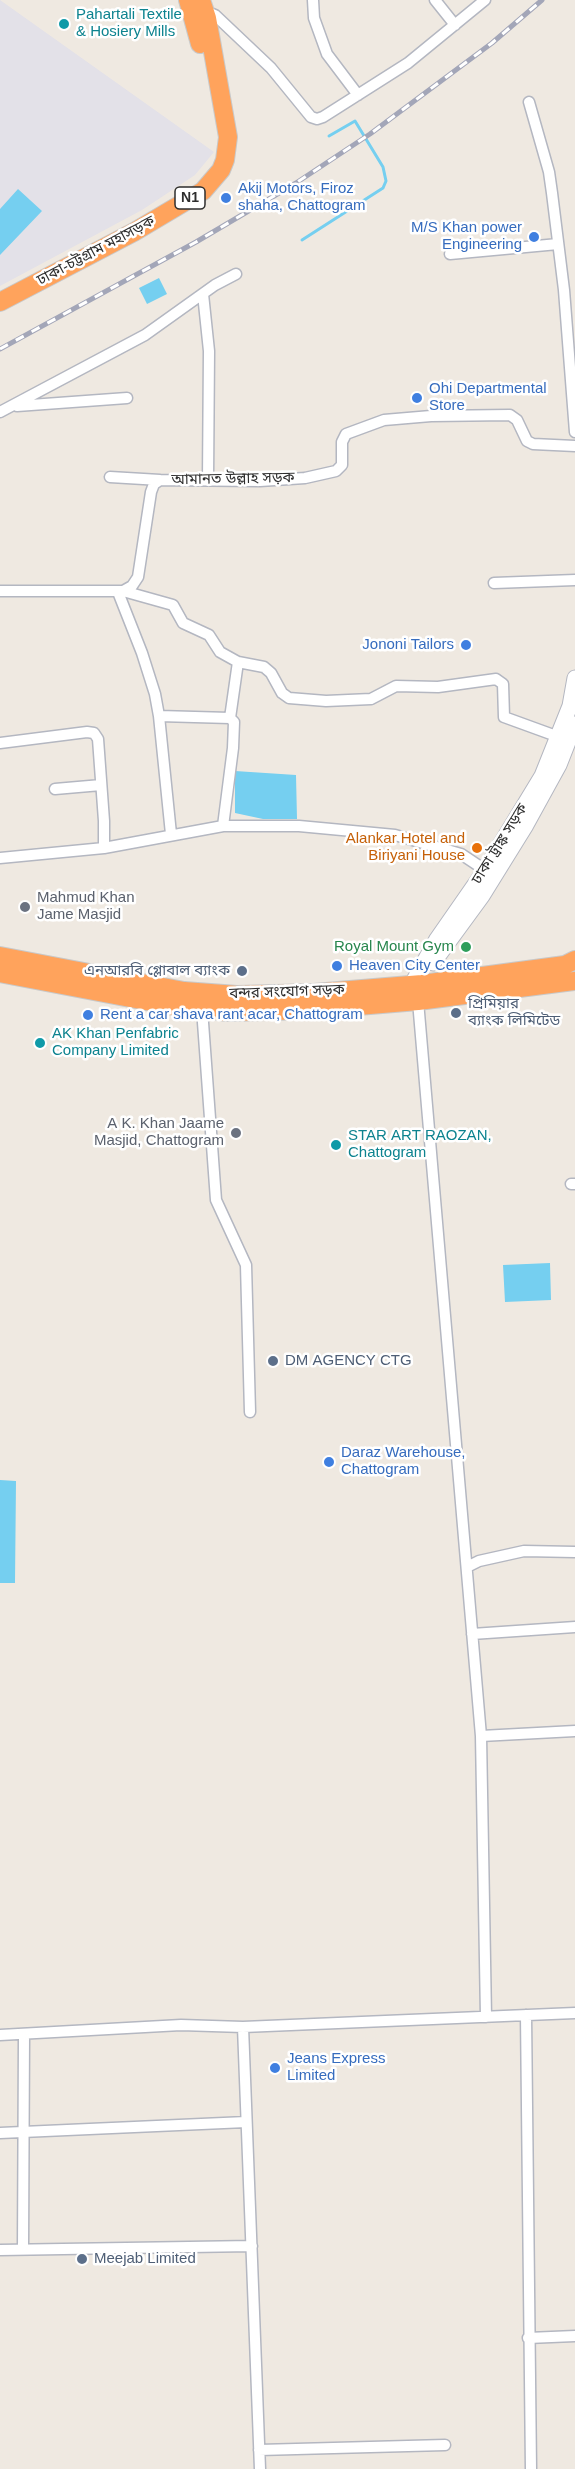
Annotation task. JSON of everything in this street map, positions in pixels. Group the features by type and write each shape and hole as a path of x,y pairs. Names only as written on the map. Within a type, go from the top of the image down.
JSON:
{"highway":[{"name":"ঢাকা-চট্টগ্রাম মহাসড়ক","path":"0,290 129,222 211,170 215,161 216,139 196,4"},
{"name":"ঢাকা-চট্টগ্রাম মহাসড়ক","path":"0,302 134,232 203,191 221,170 225,160 228,137 196,4"},
{"name":"বন্দর সংযোগ সড়ক","path":"0,956 184,991 237,995 415,992 575,981"},
{"name":"বন্দর সংযোগ সড়ক","path":"0,973 167,1005 228,1012 310,1011 565,965 575,960"}],"main road":[{"name":"ঢাকা ট্রাঙ্ক সড়ক","path":"415,992 437,939 484,870 542,776 570,706 575,678"},
{"name":"ঢাকা ট্রাঙ্ক সড়ক","path":"415,992 482,896 526,825 559,765 575,724"}],"street":[{"path":"313,0 314,18 327,54 358,95"},
{"path":"435,0 454,25"},
{"path":"196,4 215,15 271,68 311,117 317,119 408,63 485,0"},
{"path":"529,102 549,172 575,432"},
{"path":"450,254 558,244"},
{"path":"0,412 145,334 215,285 236,274"},
{"path":"203,294 209,351 208,479"},
{"path":"11,407 127,398"},
{"name":"আমানত উল্লাহ সড়ক","path":"120,591 132,586 138,577 151,492 154,484 160,480 260,481 305,478 336,471 342,465 342,442 346,434 384,420 431,416 510,415 517,420 527,441 533,444 575,446"},
{"path":"110,477 160,480"},
{"path":"494,584 575,580"},
{"path":"0,591 120,591 172,605 183,623 209,635 220,652 238,662 264,667 271,673 282,693 290,698 326,701 371,699 396,686 438,687 496,679 503,684 503,714 507,720 559,737"},
{"path":"120,591 142,653 159,716 171,834"},
{"path":"230,718 238,662"},
{"path":"159,716 230,718 234,722 223,825"},
{"path":"0,743 94,733 98,739 104,848"},
{"path":"55,789 101,785"},
{"path":"0,858 104,848 223,825 299,826 395,835 425,842 461,854 484,870"},
{"path":"415,992 481,1736 486,2017"},
{"path":"202,1009 216,1200 246,1265 250,1412"},
{"path":"467,1567 479,1561 524,1551 575,1552"},
{"path":"472,1634 575,1627"},
{"path":"481,1736 575,1731"},
{"path":"0,2035 181,2025 243,2027 575,2013"},
{"path":"526,2015 531,2469"},
{"path":"243,2027 260,2469"},
{"path":"23,2249 24,2035"},
{"path":"0,2133 246,2122"},
{"path":"0,2250 252,2246"},
{"path":"528,2338 575,2336"},
{"path":"259,2450 445,2445"}],"shaded area":[{"path":"0,0 214,152 195,175 142,210 0,286"}],"water":[{"path":"18,189 42,211 0,255 0,209"},
{"path":"159,278 167,294 147,304 139,288"},
{"path":"235,771 296,775 297,819 263,819 235,813"},
{"path":"550,1263 551,1300 505,1302 503,1265"},
{"path":"0,1480 16,1481 15,1583 0,1583"}],"waterway":[{"path":"302,240 383,188 386,181 383,167 355,121 329,136"}],"railway":[{"path":"0,349 196,242 296,183 370,134 492,43 542,0"}],"place":[{"name":"Pahartali Textile & Hosiery Mills","path":"64,24"},
{"name":"Akij Motors, Firoz shaha, Chattogram","path":"226,198"},
{"name":"M/S Khan power Engineering","path":"534,237"},
{"name":"Ohi Departmental Store","path":"417,398"},
{"name":"Jononi Tailors","path":"466,645"},
{"name":"Alankar Hotel and Biriyani House","path":"477,848"},
{"name":"Mahmud Khan Jame Masjid","path":"25,907"},
{"name":"Royal Mount Gym","path":"466,947"},
{"name":"Heaven City Center","path":"337,966"},
{"name":"এনআরবি গ্লোবাল ব্যাংক","path":"242,971"},
{"name":"প্রিমিয়ার ব্যাংক লিমিটেড","path":"456,1013"},
{"name":"Rent a car shava rant acar, Chattogram","path":"88,1015"},
{"name":"AK Khan Penfabric Company Limited","path":"40,1043"},
{"name":"A K. Khan Jaame Masjid, Chattogram","path":"236,1133"},
{"name":"STAR ART RAOZAN, Chattogram","path":"336,1145"},
{"name":"DM AGENCY CTG","path":"273,1361"},
{"name":"Daraz Warehouse, Chattogram","path":"329,1462"},
{"name":"Jeans Express Limited","path":"275,2068"},
{"name":"Meejab Limited","path":"82,2259"}]}
